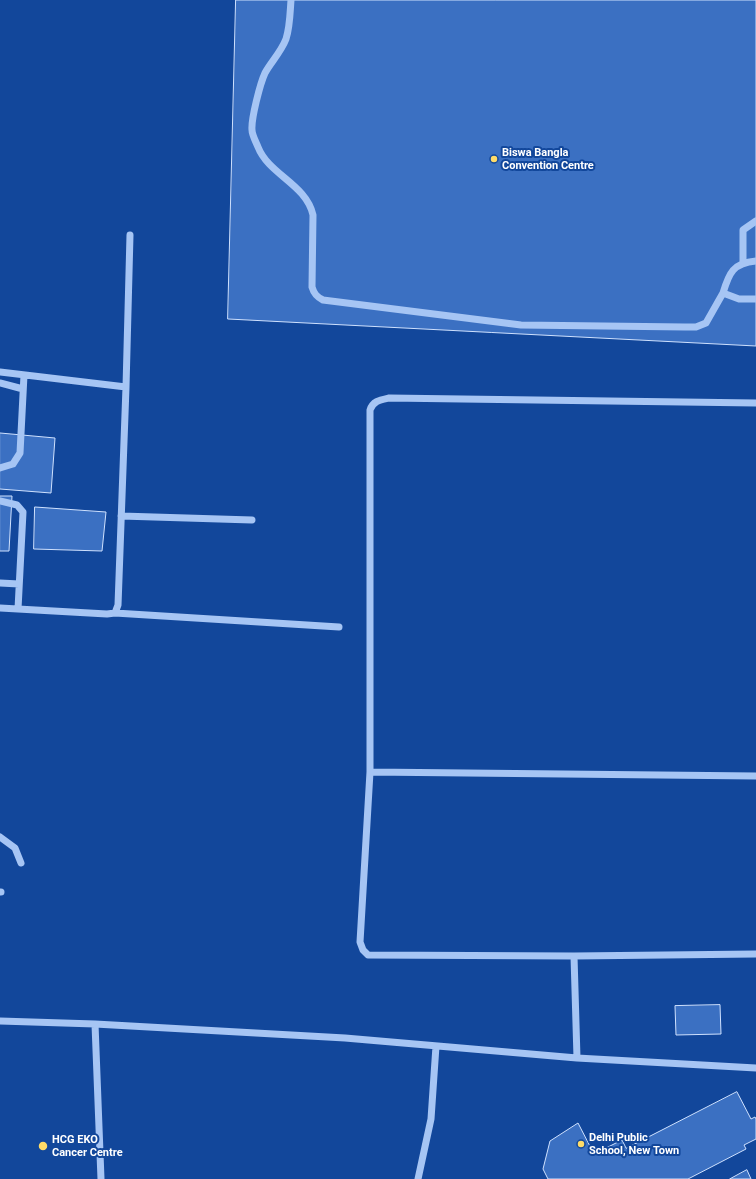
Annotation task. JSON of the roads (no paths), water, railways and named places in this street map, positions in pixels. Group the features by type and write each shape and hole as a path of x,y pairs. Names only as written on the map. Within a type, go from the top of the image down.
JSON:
{"street":[{"path":"291,0 289,26 286,40 265,73 260,86 252,130 258,149 264,158 311,204 313,214 312,287 314,293 318,297 324,300 521,325 696,327 706,323 723,293 728,275 743,262 756,261"},
{"path":"743,262 744,230 756,221"},
{"path":"115,613 118,605 130,235"},
{"path":"723,293 740,299 756,299"},
{"path":"0,372 126,388"},
{"path":"0,468 13,464 20,453 24,375"},
{"path":"0,383 23,389"},
{"path":"756,403 389,398 379,400 372,404 370,410 369,536 370,772 360,942 363,950 368,955 574,956 756,954"},
{"path":"0,501 17,505 23,512 18,609"},
{"path":"121,516 252,520"},
{"path":"0,583 19,584"},
{"path":"0,608 107,614 115,613 339,627"},
{"path":"370,772 756,776"},
{"path":"0,837 15,848 21,863"},
{"path":"574,956 577,1058"},
{"path":"0,1021 95,1024 345,1038 577,1058 756,1068"},
{"path":"95,1024 101,1179"},
{"path":"418,1179 431,1119 436,1046"}],"place":[{"name":"Biswa Bangla Convention Centre","path":"494,159"},
{"name":"Delhi Public School, New Town","path":"581,1144"},
{"name":"HCG EKO Cancer Centre","path":"43,1146"}]}
